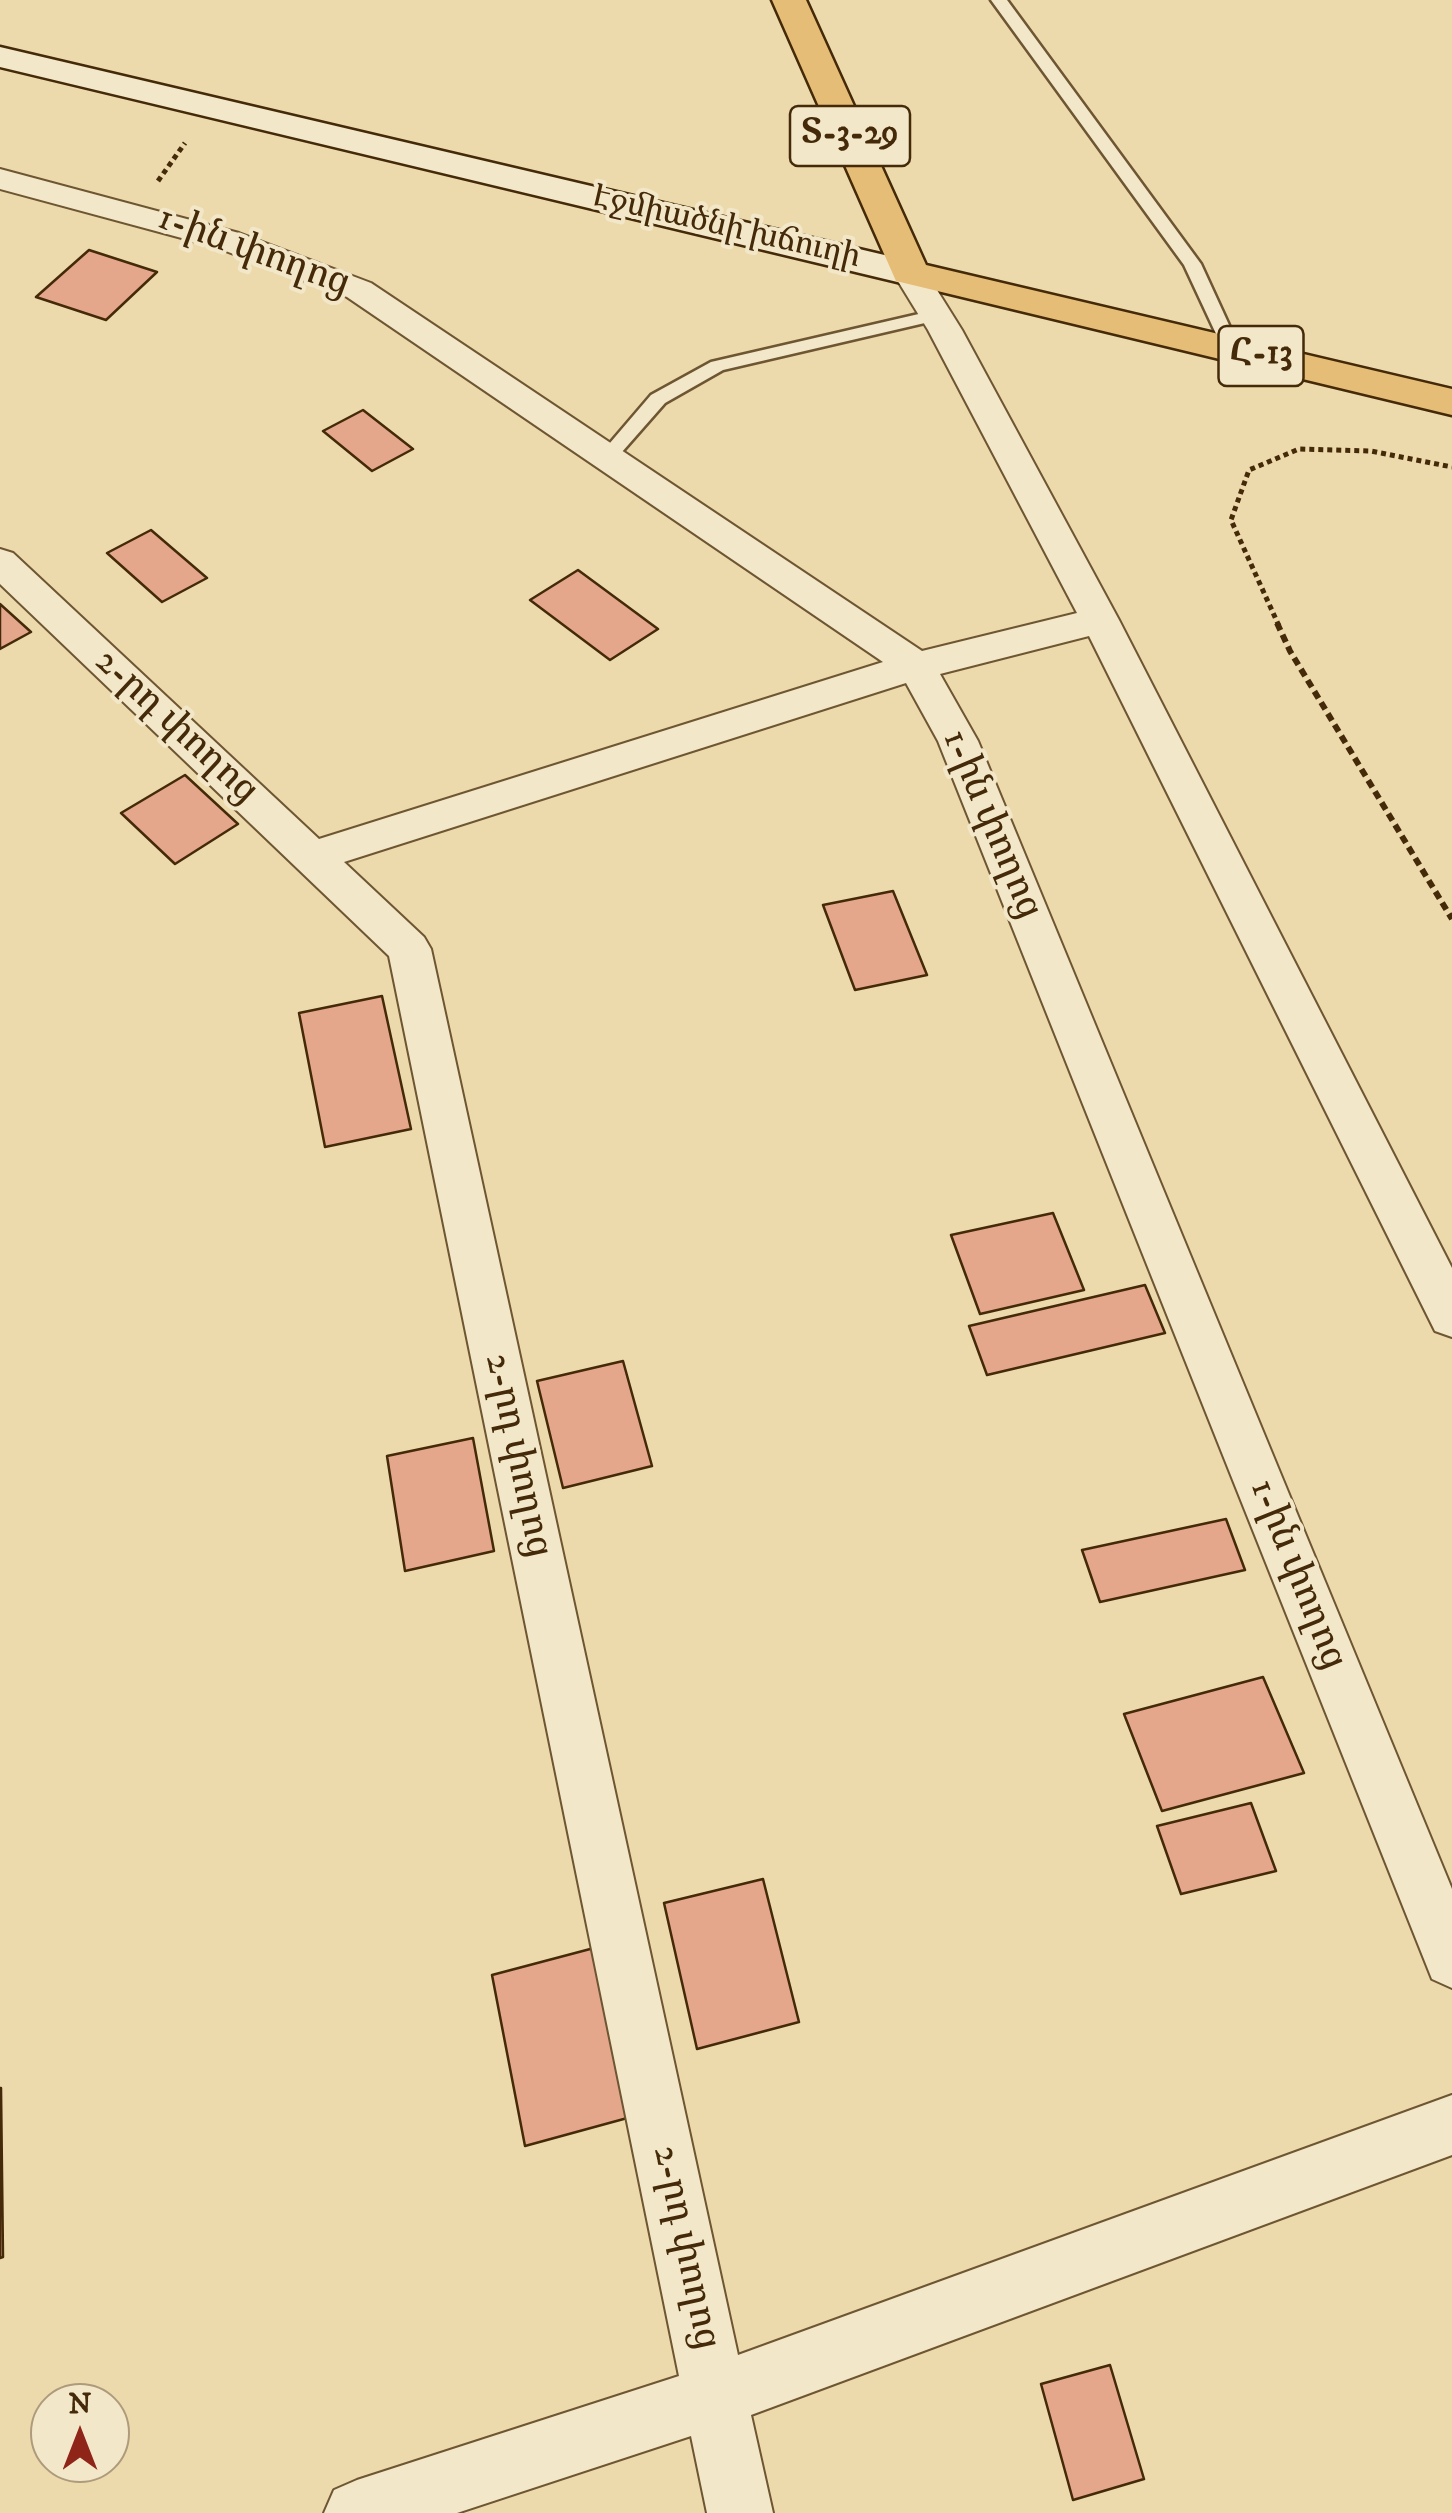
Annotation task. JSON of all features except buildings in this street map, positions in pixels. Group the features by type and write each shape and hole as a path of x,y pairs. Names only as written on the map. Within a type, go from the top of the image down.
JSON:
{"main road":[{"name":"Տ-3-29","path":"789,0 910,272"},
{"name":"Էջմիածնի խճուղի","path":"0,57 910,272"},
{"name":"Հ-13","path":"948,300 1069,310 1452,402"}],"street":[{"name":"1-ին փողոց","path":"0,179 136,211 300,263 360,290 916,666 958,741 1452,1959"},
{"path":"910,272 948,300 1100,620 1452,1316"},
{"name":"2-րդ փողոց","path":"0,562 409,948 740,2513"},
{"path":"312,858 916,666 1100,620"},
{"path":"356,2513 715,2396 1452,2125"}],"lane":[{"path":"998,0 1192,264 1231,349"},
{"path":"607,457 658,399 717,366 948,300"}],"path":[{"path":"136,211 210,108"},
{"path":"1452,467 1371,451 1299,449 1249,470 1232,520 1290,651 1452,919"}]}
